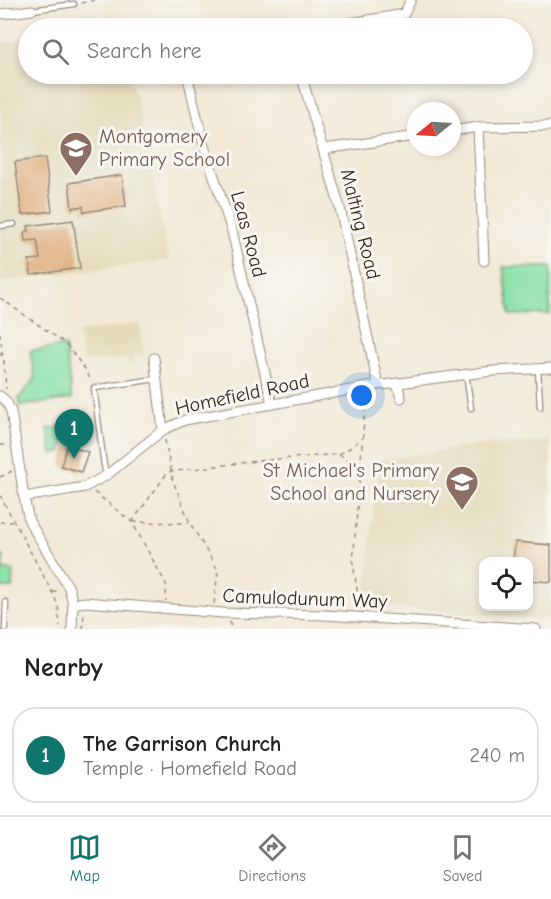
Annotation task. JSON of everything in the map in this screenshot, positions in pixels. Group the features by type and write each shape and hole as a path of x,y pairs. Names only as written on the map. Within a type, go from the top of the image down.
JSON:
{"street":[{"path":"14,0 15,12"},
{"path":"380,18 404,14 411,0"},
{"path":"0,14 32,10"},
{"name":"Leas Road","path":"189,84 204,146 232,231 272,405"},
{"name":"Malting Road","path":"305,84 340,208 380,385"},
{"path":"461,130 478,127 551,126"},
{"path":"478,127 484,261"},
{"path":"324,149 407,137"},
{"path":"154,358 163,430"},
{"name":"Homefield Road","path":"24,497 88,485 107,475 163,430 185,420 380,385 466,374 551,368"},
{"path":"397,383 401,398"},
{"path":"3,398 11,411 29,521 69,588 73,604 72,629"},
{"name":"Camulodunum Way","path":"73,604 85,602 223,613 325,615 394,624 536,629"}],"lane":[{"path":"32,10 74,4"},
{"path":"0,226 14,224"},
{"path":"538,369 540,407"},
{"path":"466,374 471,408"},
{"path":"107,475 94,388 157,379"},
{"path":"5,629 6,602"}],"path":[{"path":"74,4 95,0"},
{"path":"0,298 66,344 85,369 94,388"},
{"path":"0,333 4,362 3,398"},
{"path":"0,352 4,362"},
{"path":"361,612 353,564 366,387"},
{"path":"163,430 173,481 190,522 218,570 214,604"},
{"path":"132,522 168,472 338,454 363,437"},
{"path":"338,454 349,461 360,477"},
{"path":"0,477 20,469"},
{"path":"88,485 132,522 166,584 166,608"},
{"path":"0,495 58,605 60,626"},
{"path":"0,522 13,522"},
{"path":"132,522 190,522"},
{"path":"83,629 85,602"}],"shaded area":[{"name":"Montgomery Primary School","path":"18,40 18,84 131,84 136,94 169,260 0,282 0,43"},
{"path":"140,323 144,355 133,357 134,363 128,364 127,358 83,363 78,332"},
{"name":"St Michael's Primary School and Nursery","path":"551,442 551,620 365,605 378,460 486,444"}],"green space":[{"path":"503,267 551,267 550,314 510,315"},
{"path":"65,346 72,399 20,406 19,398 35,379 30,351"},
{"path":"69,426 61,452 52,454 48,429"},
{"path":"0,556 3,556 3,570 13,570 12,588 0,588"}],"building":[{"path":"45,158 52,211 22,215 15,162"},
{"path":"122,175 126,206 84,212 83,206 72,208 69,183"},
{"path":"73,220 80,268 31,275 29,260 40,259 37,240 25,241 24,232 29,231 28,226"},
{"path":"67,446 88,452 81,472 61,466"},
{"path":"515,542 551,545 551,582 533,580 533,557 513,557"}],"place":[{"name":"Montgomery Primary School","path":"76,177"},
{"name":"The Garrison Church","path":"74,459"},
{"name":"St Michael's Primary School and Nursery","path":"462,511"}]}
